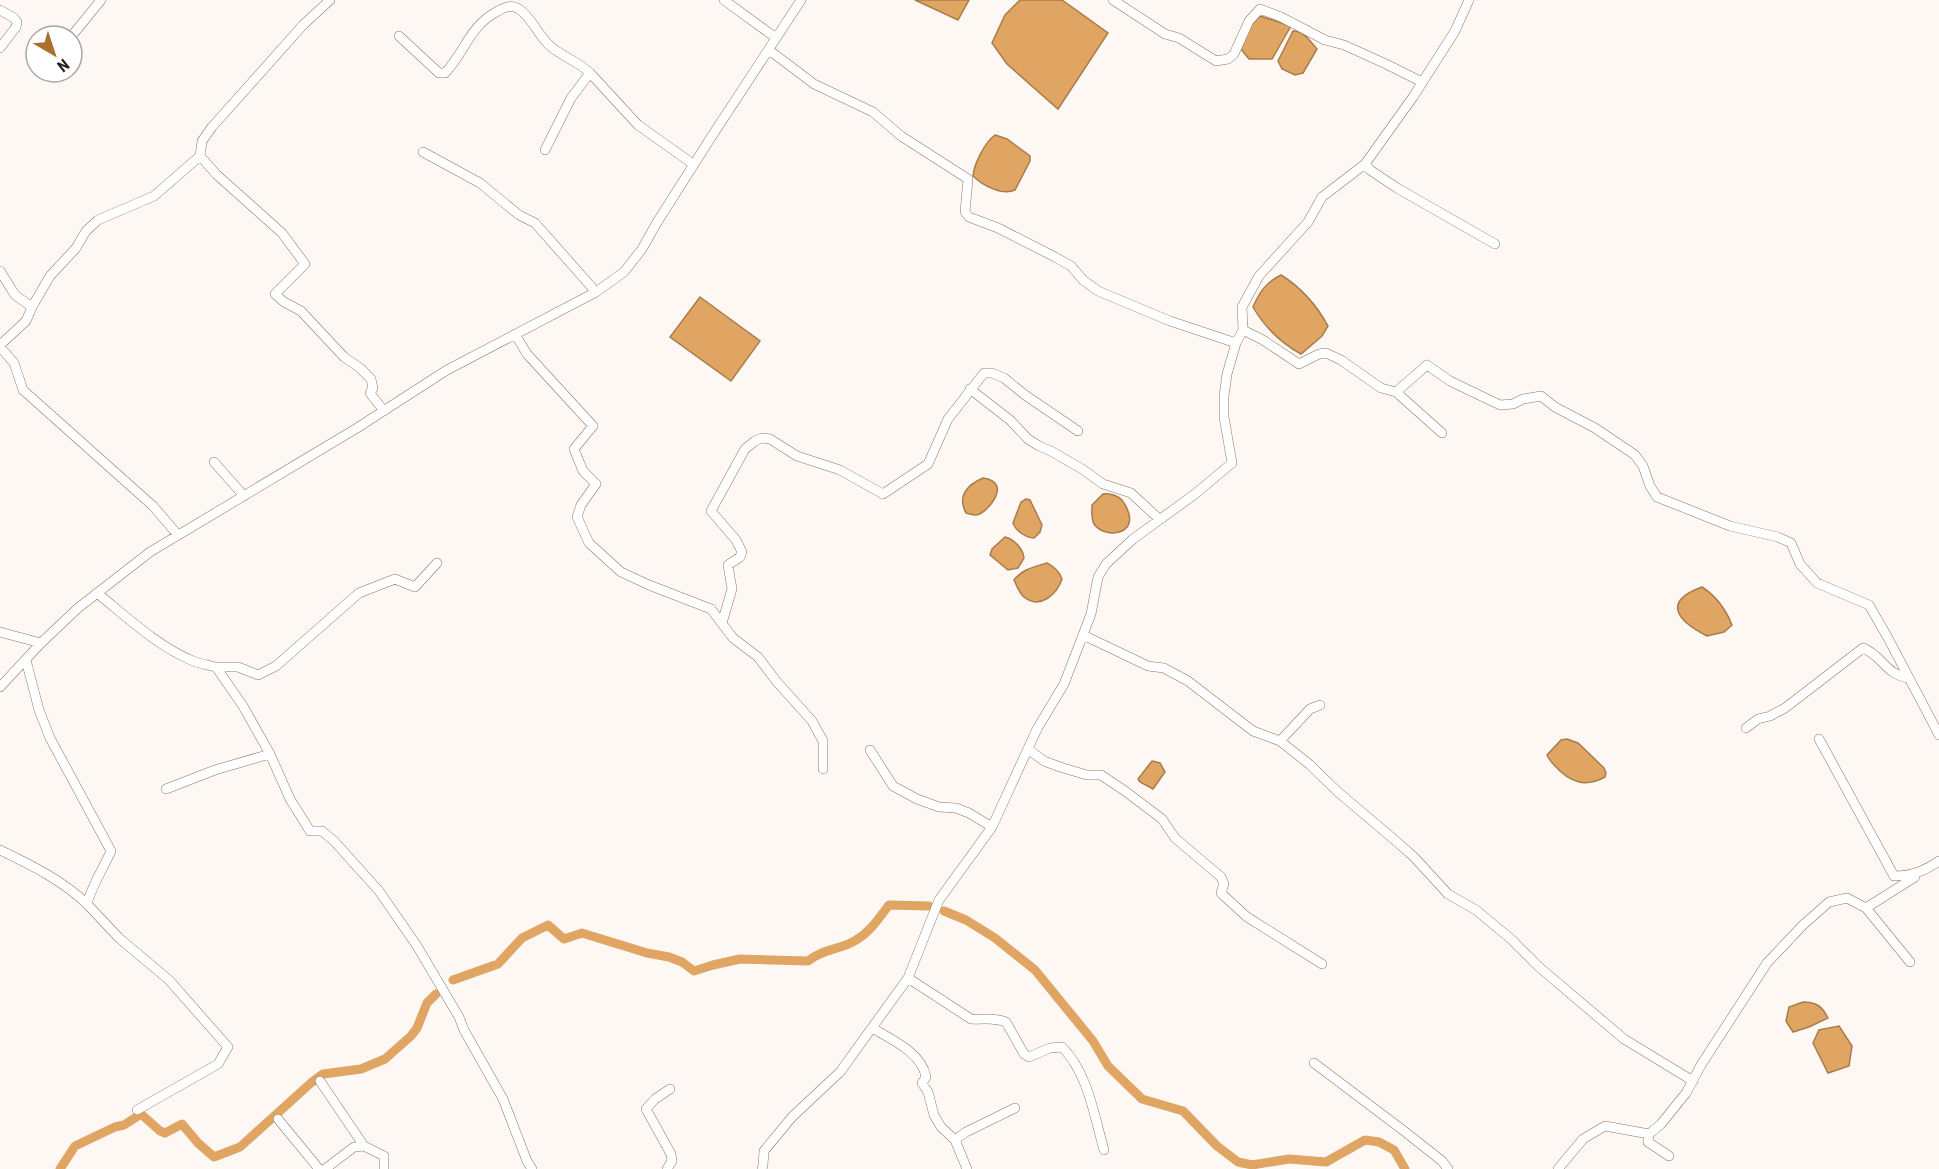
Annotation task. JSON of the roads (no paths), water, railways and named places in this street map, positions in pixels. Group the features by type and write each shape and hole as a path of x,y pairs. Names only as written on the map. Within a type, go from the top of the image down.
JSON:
{"street":[{"path":"82,24 101,0"},
{"path":"178,535 153,506 23,390 15,363 0,346 26,321 50,276 76,249 86,231 98,220 154,196 200,156 202,141 212,127 303,25 330,0"},
{"path":"724,0 776,38"},
{"path":"0,687 41,643 97,592 150,552 384,411 447,370 596,292 624,272 642,249 693,164 801,0"},
{"path":"1113,0 1165,34 1179,38 1216,61 1228,59 1234,54 1249,21 1260,9 1422,82"},
{"path":"762,1169 764,1151 792,1117 840,1072 908,978 939,900 992,827 1038,729 1064,684 1091,614 1098,577 1106,564 1159,519 1195,494 1232,463 1224,417 1227,374 1236,343 1243,330 1242,307 1259,276 1308,222 1322,197 1365,164 1413,97 1455,31 1469,0"},
{"path":"399,36 439,73 445,73 472,31 488,16 510,6 518,8 551,47 582,65 638,125 693,164"},
{"path":"0,10 17,22 16,27 0,48"},
{"path":"769,50 814,84 873,112 901,136 968,179 966,212 969,217 998,228 1071,266 1083,280 1098,291 1170,321 1236,343"},
{"path":"545,150 572,98 590,73"},
{"path":"423,152 480,183 519,215 535,224 596,292"},
{"path":"200,156 217,175 282,233 305,264 275,294 301,311 344,357 371,379 373,388 370,393 384,411"},
{"path":"1365,164 1397,188 1495,244"},
{"path":"0,271 15,295 32,307"},
{"path":"1243,330 1263,340 1299,364 1326,353 1341,360 1381,388 1396,392 1442,433"},
{"path":"515,334 527,354 592,424 574,449 584,471 596,484 581,505 577,517 589,543 621,572 711,609 733,638 758,657 812,721 823,741 823,769"},
{"path":"1396,392 1427,365 1450,381 1500,405 1513,404 1523,399 1541,396 1555,407 1595,428 1635,455 1643,466 1650,486 1657,497 1730,526 1778,537 1791,543 1800,564 1817,583 1869,605 1939,735"},
{"path":"722,624 732,588 728,565 740,557 742,552 736,540 711,511 745,449 762,438 770,439 797,456 840,470 883,494 928,464 948,418 984,373 992,373 1004,378 1050,414 1078,431"},
{"path":"970,389 1010,420 1028,439 1095,476 1103,484 1131,493 1159,519"},
{"path":"214,462 244,496"},
{"path":"97,592 144,631 194,662 238,667 258,675 276,666 359,593 395,579 415,587 437,563"},
{"path":"0,632 41,643"},
{"path":"1083,634 1148,666 1164,668 1172,672 1188,681 1253,730 1280,741 1414,857 1448,894 1476,910 1624,1039 1693,1081"},
{"path":"1746,729 1758,719 1785,708 1863,648 1873,651 1896,676 1908,678"},
{"path":"26,660 39,710 50,738 111,850 102,872 92,887 87,904"},
{"path":"216,666 243,706 270,754 297,812 310,831 322,831 334,841 379,891 417,946 459,1017 503,1099 532,1169"},
{"path":"1280,741 1310,709 1320,705"},
{"path":"1819,739 1894,876 1906,876 1915,873 1924,871 1939,861 1930,867 1921,873 1912,879 1866,908"},
{"path":"870,750 893,786 917,799 939,807 956,808 969,813 992,827"},
{"path":"1029,750 1044,761 1060,767 1087,776 1101,775 1125,791 1162,819 1175,838 1221,877 1224,884 1221,890 1222,895 1247,917 1322,964"},
{"path":"166,789 215,770 270,754"},
{"path":"0,850 71,889 119,938 169,980 228,1047 218,1064 137,1110"},
{"path":"1669,1156 1648,1142 1649,1134 1661,1124 1686,1093 1734,1011 1767,963 1828,902 1847,898 1866,908 1910,962"},
{"path":"908,978 971,1018 983,1020 993,1017 1006,1022 1024,1054 1029,1057 1050,1048 1062,1047 1080,1071 1104,1150"},
{"path":"872,1028 912,1053 925,1071 926,1077 922,1083 928,1092 934,1115 941,1127 955,1140 967,1169"},
{"path":"1314,1063 1442,1161 1448,1169"},
{"path":"320,1081 364,1146 384,1156 384,1169"},
{"path":"667,1169 672,1161 671,1154 646,1109 655,1099 670,1089"},
{"path":"955,1140 966,1132 1015,1108"},
{"path":"278,1119 319,1169"},
{"path":"1558,1169 1583,1138 1605,1126 1649,1134"},
{"path":"325,1169 354,1147 364,1146"}],"waterway":[{"path":"453,980 498,964 522,938 548,925 564,939 582,933 647,953 669,957 682,962 694,971 740,959 808,961 861,937 889,905 929,906"},
{"path":"944,911 966,920 995,938 1035,970 1093,1041 1108,1066 1142,1099 1183,1111 1217,1146 1238,1162 1252,1165 1289,1159 1326,1162 1365,1140 1379,1142 1394,1150 1405,1169"},
{"path":"60,1169 75,1146 124,1125 141,1114 165,1133 182,1124 214,1157 240,1147 323,1074 361,1069 385,1059 411,1036 417,1028 427,1003 436,994"}]}
